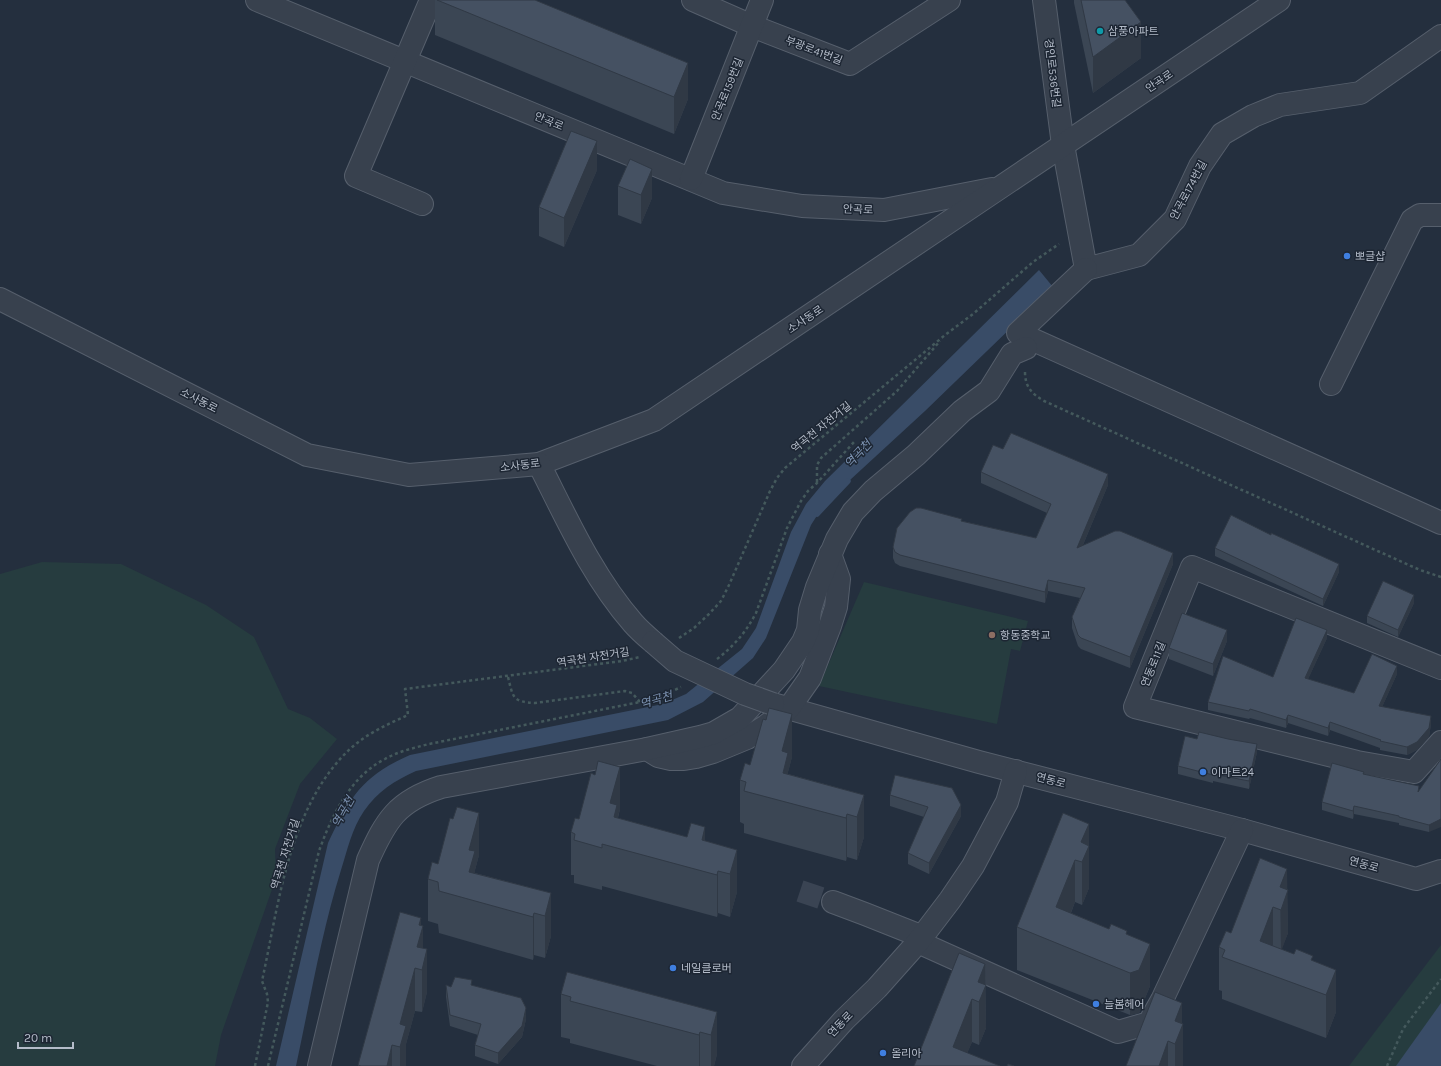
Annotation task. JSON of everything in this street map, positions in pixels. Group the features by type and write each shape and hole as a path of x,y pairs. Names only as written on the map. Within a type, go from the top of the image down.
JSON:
{"street":[{"name":"안곡로","path":"257,0 723,193 802,206 884,210 1001,187 1279,0"},
{"path":"422,204 356,176 431,0"},
{"name":"부광로41번길","path":"693,0 752,26 850,64 949,0"},
{"name":"안곡로159번길","path":"691,179 762,0"},
{"name":"경인로536번길","path":"1044,0 1063,146"},
{"name":"안곡로174번길","path":"1086,270 1139,255 1175,219 1200,166 1222,134 1252,116 1280,105 1360,93 1441,36"},
{"path":"1063,146 1086,270 1018,333 1441,523"},
{"name":"소사동로","path":"0,299 307,455 409,475 539,464 654,420 1001,187"},
{"path":"1331,384 1412,220 1420,215 1441,215"},
{"path":"319,1066 368,860 382,830 390,817 414,797 441,787 647,749 700,737 714,733 740,718 784,670 803,642 808,630 812,600 830,554 844,526 861,503 916,455 962,411 989,391 1012,354 1026,348"},
{"path":"539,464 582,550 607,590 633,624 649,649 745,694 781,706 1016,771"},
{"path":"647,749 658,756 671,759 696,757 748,738 766,726 781,706 810,678 830,626 836,607 839,579 830,554"},
{"name":"연동로11길","path":"1441,668 1192,566 1135,707 1357,762 1414,772 1441,742"},
{"name":"연동로","path":"803,1066 844,1020 877,988 920,939 950,900 973,866 1007,802 1016,771 1242,830 1416,879 1441,871"},
{"path":"833,902 865,914 920,939 1118,1032 1149,1023 1162,1000 1242,830"}],"path":[{"name":"역곡천 자전거길","path":"676,640 699,623 721,601 770,491 777,478 785,468 945,335 973,314 1033,262 1059,244"},
{"path":"817,482 817,465 820,458 897,391 945,335"},
{"path":"1026,348 1025,375 1027,387 1034,395 1413,567 1441,577"},
{"path":"713,662 730,649 750,624 756,613 794,513 808,491 854,442"},
{"name":"역곡천 자전거길","path":"255,1066 268,1002 267,994 262,981 286,870 299,826 329,772 351,748 386,725 408,715 405,690 622,661 649,649"},
{"path":"508,677 516,699 522,702 535,703 625,691 632,693 640,702"},
{"path":"268,1066 319,851 327,827 350,788 373,766 386,758 428,744 640,702 662,696 684,685"},
{"path":"1387,1066 1403,1029 1441,979"}],"green space":[{"path":"42,562 121,564 206,605 254,637 288,709 310,718 337,739 300,784 275,849 276,878 221,1035 215,1066 0,1066 0,574"},
{"path":"864,582 1028,621 1020,651 1011,649 997,724 819,686"},
{"path":"1441,945 1441,1066 1349,1066"}],"water":[{"path":"1039,270 1053,287 925,411 825,503 811,525 766,638 753,658 703,702 668,720 416,771 381,792 369,804 353,832 334,894 296,1066 276,1066 328,843 343,813 359,790 380,771 410,755 663,704 686,694 742,649 756,628 791,532 806,504 825,481"},
{"path":"1441,1003 1441,1066 1396,1066"}],"building":[{"path":"437,0 535,0 688,63 674,97"},
{"path":"1081,0 1125,0 1141,22 1093,57"},
{"path":"571,131 597,141 564,218 539,207"},
{"path":"630,159 652,169 641,195 618,186"},
{"path":"1011,433 1108,474 1077,548 1115,531 1120,531 1173,553 1130,657 1081,638 1078,635 1072,617 1085,588 1048,580 1045,592 900,555 895,552 893,547 897,528 910,512 916,508 962,519 961,521 1036,538 1051,504 981,472 993,445 1003,449"},
{"path":"1231,515 1271,535 1271,533 1339,564 1323,599 1215,548"},
{"path":"1383,581 1414,595 1398,630 1367,616"},
{"path":"1182,613 1227,630 1213,664 1169,648"},
{"path":"1296,618 1327,630 1305,678 1354,693 1372,654 1397,666 1379,706 1431,716 1429,728 1417,742 1407,747 1380,741 1381,740 1330,722 1328,728 1288,715 1286,720 1250,709 1249,711 1208,702 1223,656 1273,677"},
{"path":"769,708 792,714 782,751 788,753 783,773 864,795 857,817 847,814 846,818 744,791 746,782 740,780 745,763 750,765 763,719 766,720"},
{"path":"1199,732 1257,744 1249,781 1213,775 1178,766 1185,736 1197,739"},
{"path":"1441,759 1441,819 1429,825 1399,816 1354,806 1353,811 1322,802 1332,763 1364,772 1363,774 1419,786 1418,792"},
{"path":"598,761 620,767 610,803 617,805 614,817 687,837 691,823 705,827 702,840 737,850 730,874 718,871 717,875 602,844 602,848 574,840 575,834 571,832 575,818 579,819 591,773 595,775"},
{"path":"895,775 952,788 961,805 929,863 908,853 928,807 890,795"},
{"path":"457,807 479,813 469,850 475,851 469,872 551,893 545,916 534,913 533,917 439,891 438,882 428,879 432,862 438,864 450,818 453,819"},
{"path":"1063,813 1089,824 1081,842 1089,846 1082,862 1075,860 1056,907 1109,929 1111,924 1127,931 1126,934 1150,944 1139,970 1130,973 1017,927"},
{"path":"1260,858 1287,869 1280,887 1288,890 1281,910 1273,907 1260,941 1294,954 1296,949 1313,956 1311,960 1336,970 1326,995 1222,957 1225,950 1219,947 1226,931 1231,933"},
{"path":"400,912 421,918 419,925 423,926 417,947 427,949 422,970 415,968 400,1024 406,1026 400,1047 392,1045 387,1066 361,1066 358,1065"},
{"path":"959,953 985,964 978,982 986,985 979,1002 972,999 953,1047 1000,1066 914,1066"},
{"path":"567,972 717,1012 711,1035 700,1032 699,1035 570,1001 571,997 561,994"},
{"path":"455,977 472,980 471,985 521,998 526,1008 522,1026 498,1053 475,1045 481,1024 450,1015 446,985 451,987"},
{"path":"1155,992 1182,1003 1175,1021 1183,1024 1175,1044 1168,1041 1159,1066 1126,1066"}],"waterway":[{"name":"역곡천","path":"817,514 848,481"}],"tunnel":[{"path":"800,891 833,902"}],"place":[{"name":"삼풍아파트","path":"1100,31"},
{"name":"뽀글샵","path":"1347,256"},
{"name":"항동중학교","path":"992,635"},
{"name":"이마트24","path":"1203,772"},
{"name":"네일클로버","path":"673,968"},
{"name":"늘봄헤어","path":"1096,1004"},
{"name":"올리아","path":"883,1053"}]}
